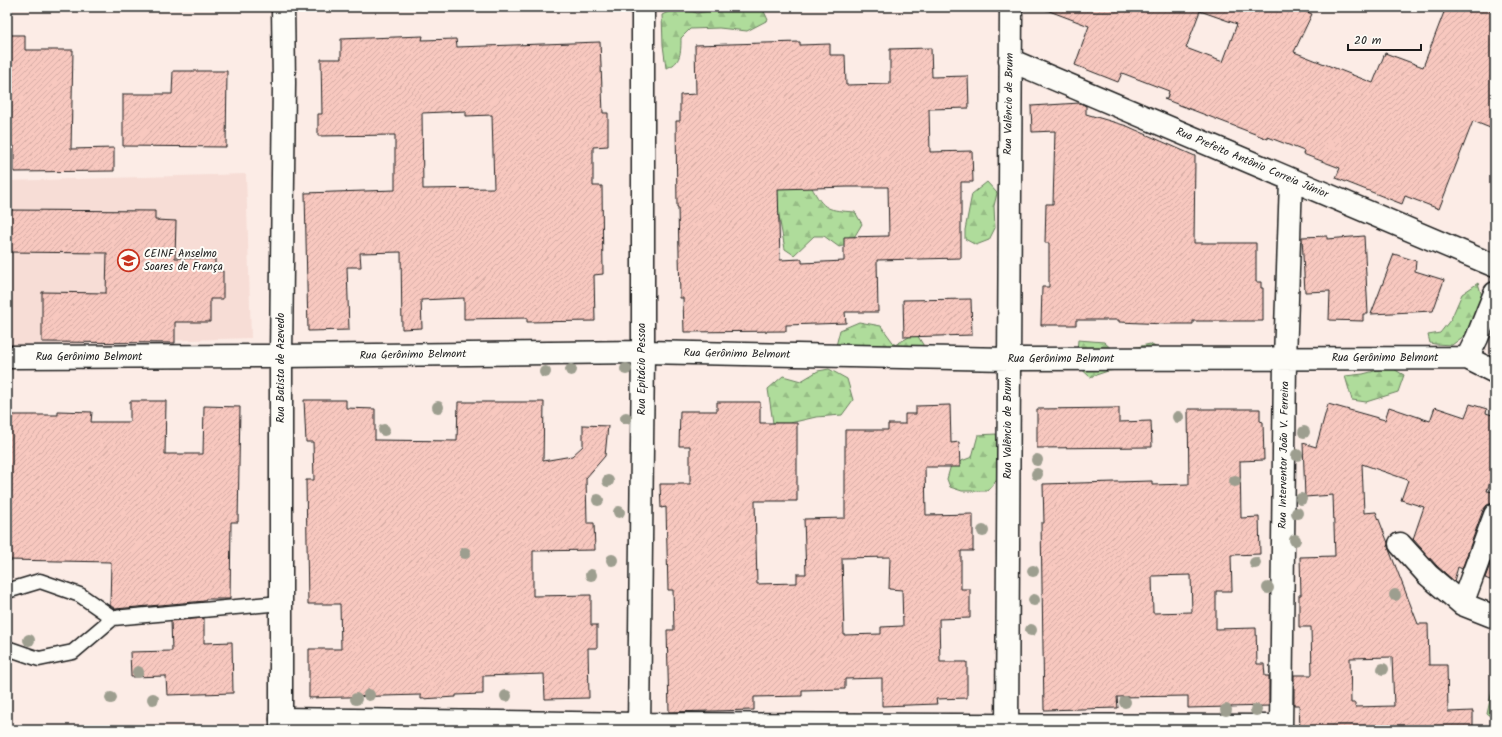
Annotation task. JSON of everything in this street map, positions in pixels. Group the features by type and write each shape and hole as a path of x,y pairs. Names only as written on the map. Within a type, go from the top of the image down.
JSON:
{"street":[{"name":"Rua Batista de Azevedo","path":"281,724 281,356 284,83 283,7"},
{"name":"Rua Epitácio Pessoa","path":"639,727 643,352 642,7"},
{"name":"Rua Valêncio de Brum","path":"1007,728 1010,7"},
{"name":"Rua Prefeito Antônio Correia Júnior","path":"1010,60 1495,266"},
{"name":"Rua Interventor João V. Ferreira","path":"1281,728 1285,359 1291,180"},
{"path":"1495,294 1467,358 1495,372"},
{"name":"Rua Gerônimo Belmont","path":"7,357 643,352 1008,359 1467,358"},
{"path":"1462,604 1495,515"},
{"path":"1400,544 1428,576 1462,604 1495,617"},
{"path":"281,724 639,727 1281,728"}],"lane":[{"path":"7,591 40,581 80,595 113,618"},
{"path":"7,648 39,659 72,652 113,618 281,603"}],"shaded area":[{"name":"CEINF Anselmo Soares de França","path":"246,174 251,338 7,346 7,181"}],"green space":[{"path":"678,7 697,13 709,11 710,7 762,7 768,20 747,31 719,28 690,29 681,38 680,53 675,64 666,68 663,45 662,15"},
{"path":"785,179 811,186 820,200 828,208 839,211 855,212 862,224 850,244 839,247 824,236 814,236 794,255 785,249 774,190"},
{"path":"987,182 997,193 994,206 995,228 989,240 976,245 965,239 965,230 972,194"},
{"path":"1478,283 1484,303 1473,329 1452,345 1430,343 1428,335 1440,333 1451,319 1462,294"},
{"path":"859,322 881,326 895,345 916,333 925,348 834,354 840,330"},
{"path":"1078,340 1104,342 1115,352 1150,344 1165,352 1130,369 1108,371 1090,377 1076,364"},
{"path":"1390,367 1404,375 1398,392 1366,402 1352,400 1345,376 1363,374"},
{"path":"829,369 847,379 853,400 842,415 816,417 790,423 773,423 768,389 783,376 801,381 818,371"},
{"path":"996,434 1001,455 996,481 987,491 962,491 950,487 947,479 951,465 972,457 978,435"},
{"path":"1495,687 1495,719 1487,714 1492,691"}],"building":[{"path":"1045,7 1294,7 1312,14 1294,52 1373,83 1385,53 1423,67 1446,7 1483,7 1495,12 1495,130 1473,121 1439,209 1405,196 1402,204 1336,178 1340,168 1303,154 1304,151 1268,137 1268,139 1164,99 1167,99 1169,91 1122,73 1118,82 1075,65 1089,26 1044,9","holes":["1200,11 1237,24 1223,62 1186,48"]},
{"path":"7,35 25,35 25,50 73,50 71,149 114,148 114,171 14,172 14,146 7,146"},
{"path":"423,36 422,40 456,39 457,47 600,42 603,113 608,113 608,146 593,147 593,186 602,186 603,274 594,275 595,321 527,322 527,318 464,319 464,298 421,300 422,328 402,329 401,252 360,253 361,267 347,267 349,330 308,331 305,193 395,190 395,135 318,136 318,114 322,114 321,59 341,59 341,39","holes":["466,111 466,116 492,115 494,188 423,189 422,113"]},
{"path":"800,42 800,45 830,44 830,55 845,55 846,85 890,84 890,49 931,48 932,77 968,76 969,108 929,109 930,152 972,151 973,182 961,182 961,258 877,260 878,312 845,312 846,323 786,325 786,331 684,332 683,298 680,298 676,121 680,121 680,95 696,94 695,45","holes":["888,187 889,236 844,237 844,261 802,263 802,259 780,260 778,189"]},
{"path":"173,71 227,71 226,147 123,146 123,94 172,94"},
{"path":"1080,103 1086,106 1086,114 1127,126 1195,156 1194,243 1256,243 1256,282 1261,282 1261,288 1263,288 1263,321 1193,321 1193,324 1165,324 1119,322 1119,320 1076,320 1076,325 1041,325 1042,287 1049,287 1049,243 1045,243 1046,204 1053,204 1055,131 1032,132 1031,106"},
{"path":"8,210 155,211 155,220 176,221 175,258 215,259 215,271 223,271 223,299 210,299 210,322 175,322 175,343 42,342 42,292 106,293 107,253 8,252"},
{"path":"1327,236 1327,239 1364,236 1368,314 1363,314 1363,321 1329,320 1330,291 1305,292 1302,237"},
{"path":"1394,254 1416,261 1415,271 1444,280 1433,311 1371,314"},
{"path":"971,299 972,335 904,337 903,300"},
{"path":"304,400 346,400 346,408 375,409 375,440 457,441 458,402 544,402 543,461 572,456 583,446 583,425 608,426 605,456 586,478 587,523 594,523 595,550 533,551 533,596 591,595 591,625 597,625 597,648 588,648 589,698 545,699 544,674 483,676 483,694 456,695 456,697 421,699 421,695 309,698 309,649 341,649 340,604 308,604 306,480 314,480 313,442 306,442"},
{"path":"130,401 166,401 165,454 203,454 204,406 240,407 238,522 231,522 230,599 205,599 205,601 115,609 110,605 111,562 7,560 7,415 58,415 58,411 92,412 91,422 130,422"},
{"path":"717,402 760,402 760,423 797,423 797,501 755,501 757,584 797,583 797,574 806,574 804,519 845,518 845,430 888,430 888,424 905,424 905,414 916,414 916,406 950,405 951,443 959,442 960,467 925,467 926,515 973,514 973,551 961,551 961,589 970,589 970,618 939,619 940,662 967,662 967,698 936,699 937,704 882,706 882,678 845,679 845,689 802,690 802,696 754,697 754,710 669,712 667,630 674,630 673,590 668,590 666,507 661,508 660,484 690,484 690,446 679,446 680,411 717,411","holes":["890,557 889,589 902,590 903,626 881,627 881,634 844,635 842,558"]},
{"path":"1328,404 1385,420 1389,407 1430,421 1435,407 1465,417 1470,404 1487,409 1486,413 1495,416 1495,466 1487,491 1495,492 1495,503 1487,505 1483,510 1462,569 1458,567 1454,581 1437,566 1413,539 1424,507 1401,500 1408,480 1362,464 1364,513 1376,512 1418,624 1428,624 1429,665 1447,665 1448,712 1473,711 1473,730 1300,730 1299,705 1294,705 1294,675 1312,675 1311,627 1299,627 1299,595 1301,595 1300,557 1335,556 1333,495 1305,497 1303,443 1316,447","holes":["1392,657 1394,706 1355,707 1355,703 1351,703 1350,658"]},
{"path":"1119,408 1119,422 1151,421 1152,447 1037,448 1037,409"},
{"path":"1188,409 1260,409 1260,421 1263,422 1264,460 1240,461 1241,518 1259,517 1260,554 1231,555 1232,591 1216,591 1216,629 1256,628 1257,664 1264,664 1265,676 1269,676 1269,706 1188,708 1188,696 1117,697 1118,708 1044,710 1041,523 1044,523 1043,484 1152,481 1152,485 1189,484","holes":["1191,575 1192,612 1153,613 1152,576"]},
{"path":"1495,551 1495,582 1485,578"},
{"path":"204,618 204,643 232,642 233,693 167,695 166,676 131,677 130,652 172,651 171,621"}],"place":[{"name":"CEINF Anselmo Soares de França","path":"128,260"}]}
